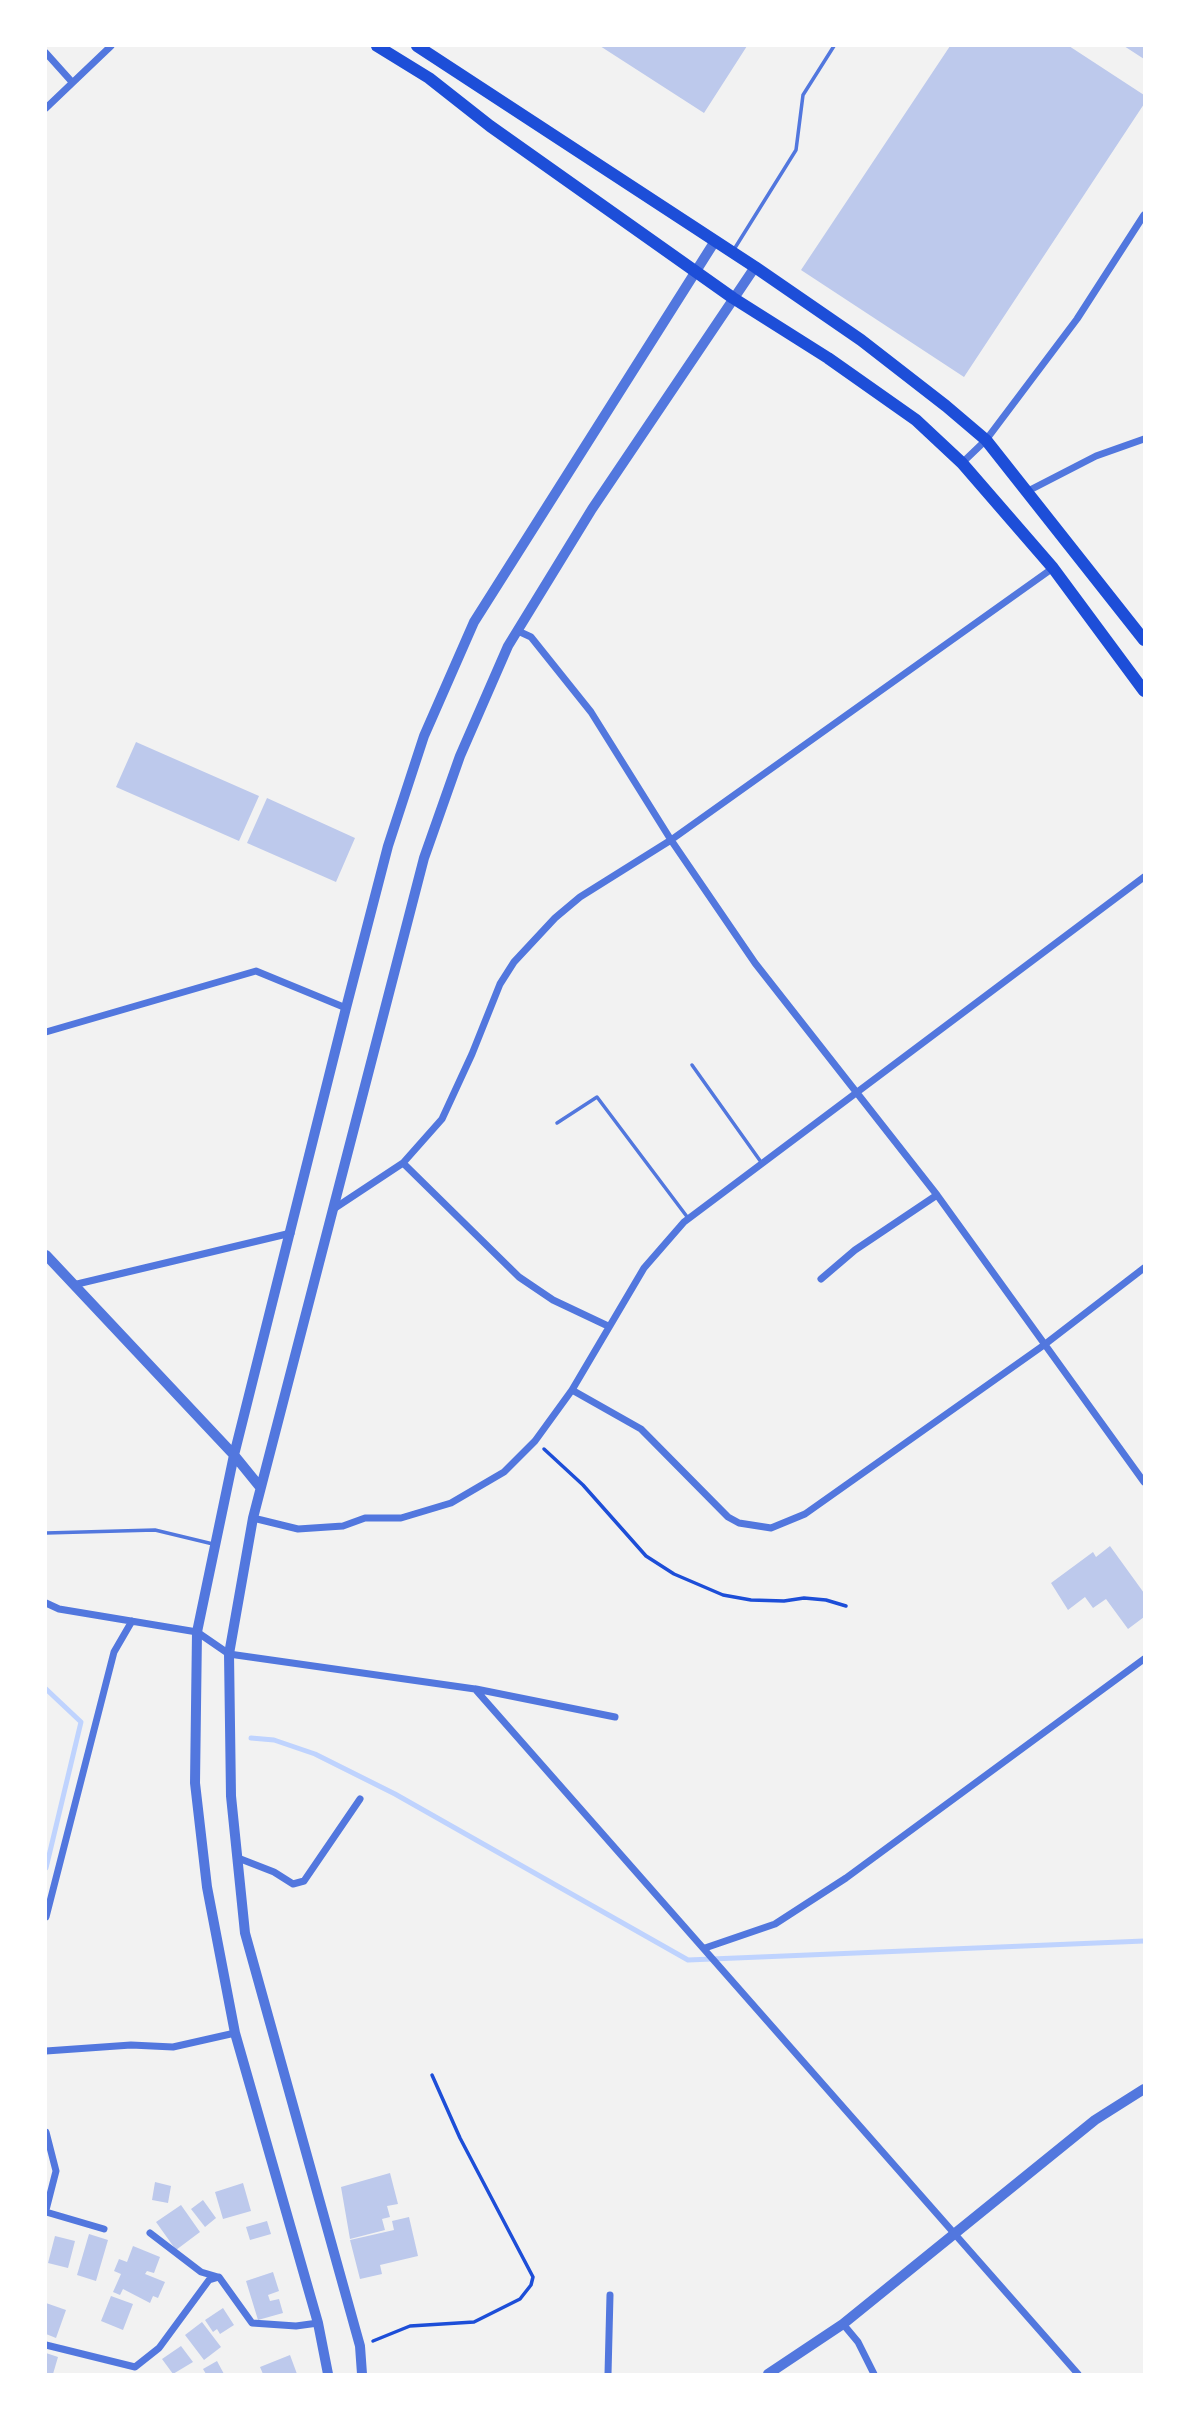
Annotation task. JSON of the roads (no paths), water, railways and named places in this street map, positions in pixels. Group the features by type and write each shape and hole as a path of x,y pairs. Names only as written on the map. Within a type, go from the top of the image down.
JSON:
{"main road":[{"path":"377,46 429,78 490,125 733,298 828,358 916,420 962,464 1053,568 1144,691"},
{"path":"416,46 755,267 861,340 986,440 1144,640"}],"street":[{"path":"46,108 111,46"},
{"path":"46,53 72,82"},
{"path":"962,464 986,440 1077,318 1144,215"},
{"path":"328,2375 318,2323 235,2033 207,1887 195,1783 197,1632 234,1455 292,1233 387,846 424,736 474,622 715,241"},
{"path":"362,2375 360,2346 245,1933 231,1796 229,1654 253,1518 424,858 460,756 518,631 592,509 755,267"},
{"path":"1028,491 1096,456 1144,439"},
{"path":"335,1208 403,1163 442,1119 500,984 514,962 555,918 580,897 671,840 1053,568"},
{"path":"518,631 531,637 591,712 671,840 755,963 937,1195 1144,1482"},
{"path":"253,1518 298,1529 343,1526 365,1518 401,1518 451,1503 504,1472 535,1441 572,1390 644,1268 688,1218 1144,877"},
{"path":"46,1032 256,971 346,1008"},
{"path":"403,1163 519,1277 553,1300 608,1325"},
{"path":"821,1279 855,1251 937,1195"},
{"path":"73,1285 292,1233"},
{"path":"46,1257 234,1455 260,1487"},
{"path":"572,1390 642,1429 728,1517 738,1523 771,1528 805,1514 1044,1345 1144,1268"},
{"path":"46,1603 59,1609 197,1632 229,1654 475,1689 615,1717"},
{"path":"46,1917 114,1652 132,1621"},
{"path":"705,1948 775,1923 846,1878 1144,1659"},
{"path":"475,1689 1078,2375"},
{"path":"238,1857 274,1871 293,1884 304,1881 360,1799"},
{"path":"46,2051 131,2045 173,2047 235,2033"},
{"path":"768,2375 843,2324 1096,2120 1144,2089"},
{"path":"46,2132 56,2171 46,2211 104,2229"},
{"path":"150,2233 201,2272 219,2277 252,2323 296,2326 318,2323"},
{"path":"46,2345 135,2367 159,2348 209,2280 219,2277"},
{"path":"608,2375 610,2295"},
{"path":"843,2324 858,2342 874,2375"}],"lane":[{"path":"732,253 796,150 803,95 834,46"},
{"path":"692,1065 761,1162"},
{"path":"557,1124 597,1097 688,1218"},
{"path":"46,1533 155,1530 214,1544"}],"waterway":[{"path":"46,1689 81,1722 46,1868"},
{"path":"251,1738 274,1740 315,1754 395,1794 688,1960 1144,1941"}]}
